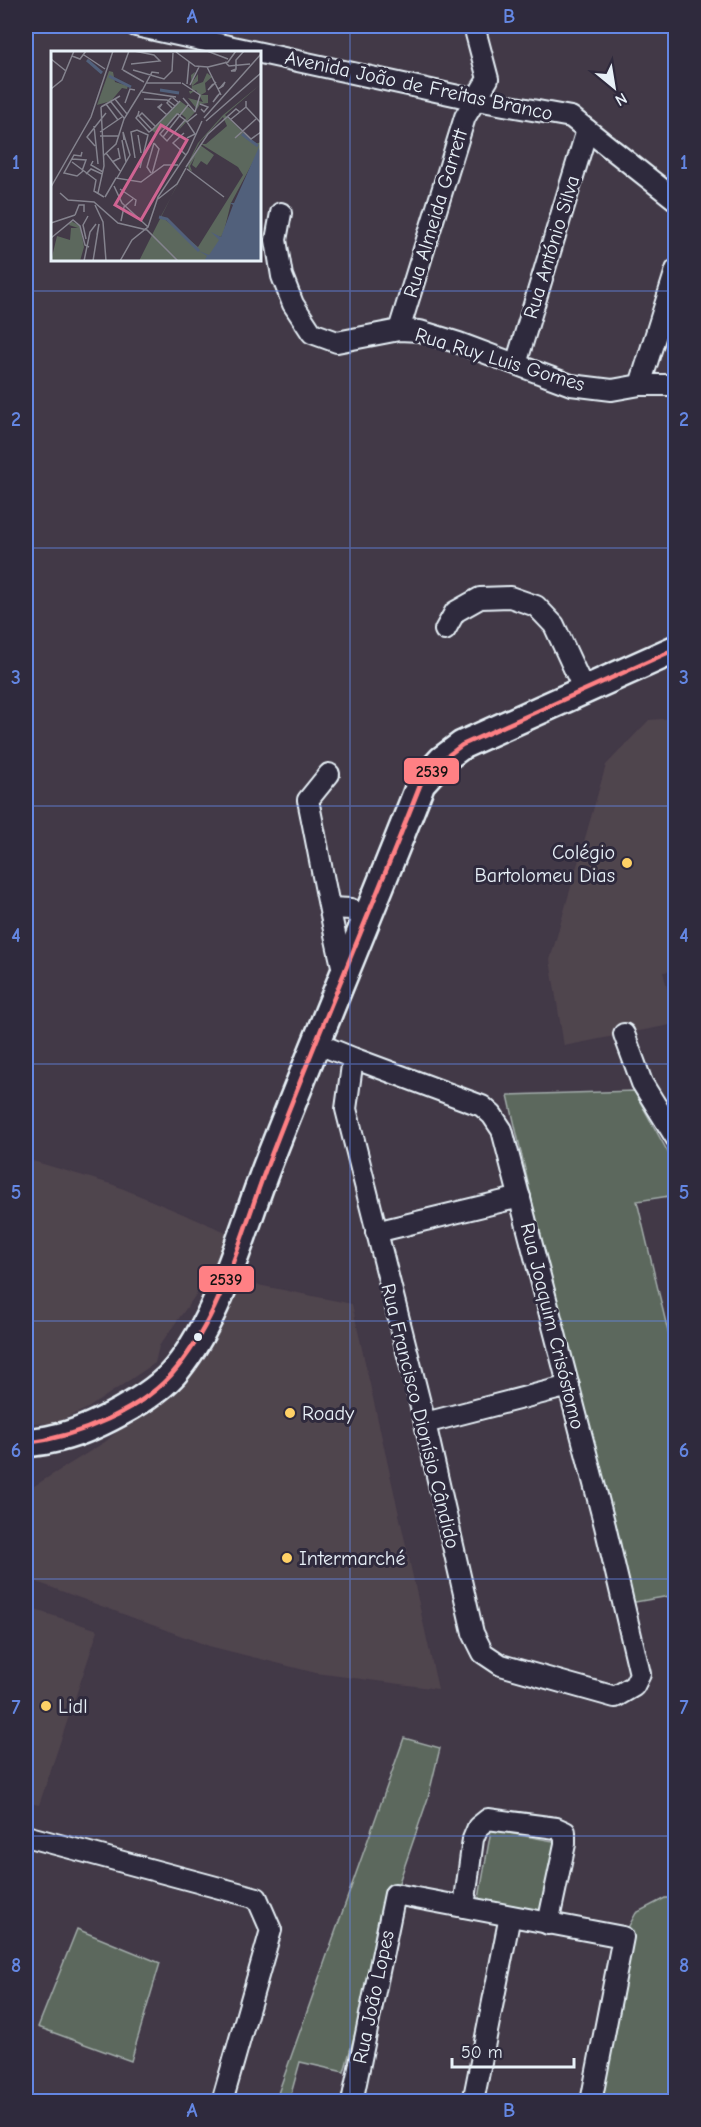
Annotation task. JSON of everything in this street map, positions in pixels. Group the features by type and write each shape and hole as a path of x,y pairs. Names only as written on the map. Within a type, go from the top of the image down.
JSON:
{"main road":[{"path":"26,1443 53,1439 86,1429 151,1393 176,1370 202,1333 345,974 354,931 422,783 442,760 462,745 675,649"}],"street":[{"name":"Avenida João de Freitas Branco","path":"136,26 205,33 477,100 571,117 675,200"},
{"name":"Rua Almeida Garrett","path":"399,330 465,117 488,78 474,26"},
{"name":"Rua António Silva","path":"516,364 587,130"},
{"name":"Rua Ruy Luis Gomes","path":"281,213 276,240 282,276 293,304 312,333 337,342 399,330 429,334 571,385 612,390 640,385 675,385"},
{"path":"640,385 675,270"},
{"path":"445,630 455,612 480,598 510,597 536,606 554,625 584,690"},
{"path":"329,774 308,800 331,908 354,931"},
{"path":"331,908 351,909 354,931"},
{"path":"624,1034 642,1083 675,1138"},
{"path":"316,1043 353,1058"},
{"name":"Rua Joaquim Crisóstomo","path":"353,1058 482,1106 488,1110 502,1130 605,1526 640,1674 634,1686"},
{"name":"Rua Francisco Dionísio Cândido","path":"353,1058 346,1109 426,1423 473,1633 483,1653 501,1665 615,1697 634,1686"},
{"path":"376,1232 520,1197"},
{"path":"426,1423 569,1386"},
{"path":"548,1924 565,1844 565,1832 556,1828 488,1819 478,1827 473,1839 464,1907 548,1924 623,1937 591,2102"},
{"path":"26,1836 257,1898 271,1930 222,2102"},
{"name":"Rua João Lopes","path":"352,2102 395,1894 464,1907"},
{"path":"473,2102 510,1916"}],"shaded area":[{"name":"Colégio Bartolomeu Dias","path":"675,718 675,971 663,972 675,1024 564,1046 550,960 606,765 649,720"},
{"path":"26,1159 114,1185 233,1235 213,1271 159,1346 155,1363 88,1408 53,1424 26,1422"},
{"path":"238,1281 352,1304 438,1689 316,1673 209,1646 26,1578 26,1491 105,1442 207,1356"},
{"name":"Lidl","path":"26,1607 98,1630 39,1805 26,1802"}],"green space":[{"path":"634,1091 675,1165 675,1195 637,1201 675,1361 675,1595 624,1604 508,1095"},
{"path":"404,1738 440,1748 428,1798 395,1894 344,2072 300,2062 289,2101 275,2102"},
{"path":"491,1830 559,1842 546,1916 478,1904"},
{"path":"665,1898 675,1898 675,2101 591,2102 623,1937 636,1913"},
{"path":"77,1929 160,1963 131,2061 38,2027"}],"transit line":[{"name":"2539","path":"26,1443 46,1440 87,1428 128,1409 147,1397 177,1368 207,1322 230,1271 267,1166 421,783 442,760 462,745 676,649"}],"place":[{"name":"Colégio Bartolomeu Dias","path":"627,863"},
{"name":"Roady","path":"290,1413"},
{"name":"Intermarché","path":"287,1558"},
{"name":"Lidl","path":"46,1706"}]}
